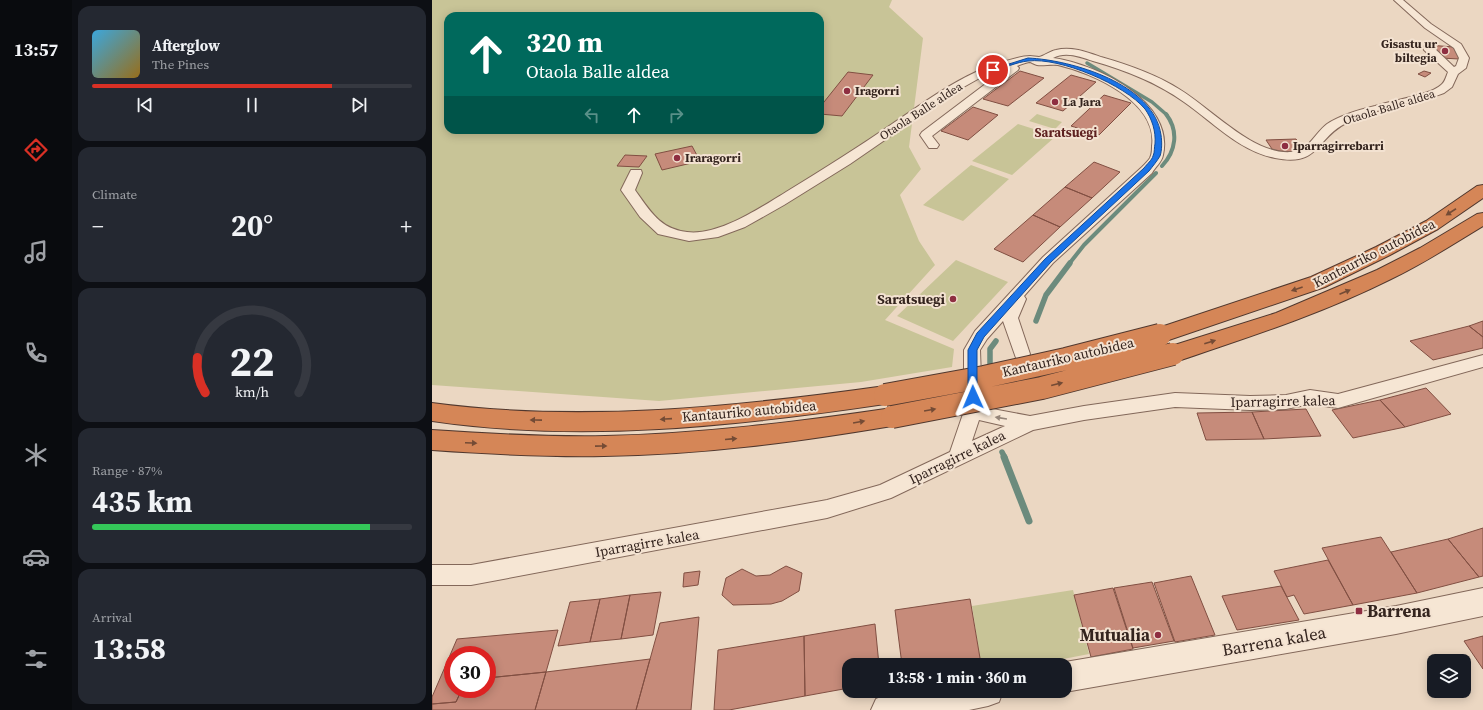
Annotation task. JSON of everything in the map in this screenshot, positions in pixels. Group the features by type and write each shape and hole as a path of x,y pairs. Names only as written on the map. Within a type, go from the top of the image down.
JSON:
{"highway":[{"name":"Kantauriko autobidea","path":"432,440 529,446 598,446 658,445 777,435 888,406 984,377 1066,359 1160,335 1318,282 1383,251 1432,225 1483,190"},
{"name":"Kantauriko autobidea","path":"432,412 457,416 508,420 625,422 751,413 807,407 949,407 1042,388 1173,354 1283,318 1384,275 1427,252 1483,218"}],"street":[{"name":"Otaola Balle aldea","path":"636,173 628,190 645,214 663,231 689,237 713,234 740,224 779,202 846,161 949,91 981,73 1028,59 1044,60 1055,52 1065,50 1116,64 1151,77 1181,95 1252,146 1280,156 1297,156 1309,152 1327,130 1346,119 1440,91 1448,85 1453,72 1461,68 1464,58 1458,46 1428,26 1398,0"},
{"path":"1428,48 1453,72"},
{"path":"933,145 926,135 941,122 1011,69 1044,60 1074,66 1105,78 1127,92 1147,108 1156,124 1158,139 1157,155 1147,170 1054,255 981,335 972,350 973,411 958,456"},
{"path":"1022,354 1010,318 1023,288"},
{"name":"Iparragirre kalea","path":"432,575 471,575 828,509 884,492 1030,423 1084,413 1175,400 1250,403 1286,402 1310,398 1338,401 1483,361"},
{"path":"973,411 988,416 1030,423"},
{"name":"Barrena kalea","path":"1072,676 1396,620 1483,602"},
{"path":"887,710 951,698"}],"shaded area":[{"path":"432,0 892,0 889,7 923,38 909,147 921,169 900,195 919,241 935,265 885,320 954,349 952,367 861,382 659,401 432,385"},
{"name":"Saratsuegi","path":"1037,114 1062,122 1055,129 1029,121"},
{"name":"Saratsuegi","path":"1018,124 1056,136 1012,175 972,161"},
{"path":"971,165 1009,179 963,221 923,205"},
{"name":"Saratsuegi","path":"956,260 1008,282 953,341 897,316"},
{"path":"1073,590 1089,654 1068,658 980,658 972,606"}],"building":[{"name":"Gisastu ur biltegia","path":"1428,45 1454,47 1460,55 1459,59 1441,58"},
{"path":"1020,71 1044,78 1008,106 983,99"},
{"path":"1424,71 1431,73 1425,77 1418,74"},
{"name":"Iragorri","path":"848,72 873,75 842,116 824,114 824,102"},
{"path":"1071,75 1096,82 1063,111 1036,103"},
{"path":"1104,95 1131,103 1099,135 1071,126"},
{"path":"973,107 998,115 968,140 941,131"},
{"name":"Iparragirrebarri","path":"1296,139 1305,151 1274,152 1266,140"},
{"name":"Iraragorri","path":"692,146 700,161 662,170 655,154"},
{"path":"625,155 647,156 639,167 617,166"},
{"path":"1094,162 1120,172 1092,198 1065,187"},
{"path":"1065,187 1092,198 1060,227 1033,215"},
{"path":"1033,215 1060,227 1023,262 994,249"},
{"path":"1483,321 1483,337 1469,326"},
{"path":"1469,326 1483,337 1483,348 1433,360 1410,341"},
{"path":"1426,388 1451,414 1405,427 1380,400"},
{"path":"1380,400 1405,427 1353,438 1332,410"},
{"path":"1306,409 1321,436 1264,439 1252,412"},
{"path":"1252,412 1264,439 1206,440 1197,413"},
{"path":"1483,528 1483,576 1479,577 1448,539"},
{"path":"1381,537 1417,593 1353,605 1322,548"},
{"path":"1448,539 1479,577 1417,593 1391,552"},
{"path":"1328,560 1353,605 1304,614 1294,595 1287,597 1274,571"},
{"path":"786,566 802,573 799,591 782,601 771,604 733,605 722,595 726,578 742,569 756,576 770,575"},
{"path":"700,571 698,585 683,587 684,573"},
{"path":"1191,576 1215,635 1175,642 1154,583"},
{"path":"1152,582 1174,641 1133,648 1114,588"},
{"path":"1281,586 1299,620 1237,630 1222,596"},
{"path":"1113,588 1133,649 1091,657 1074,595"},
{"path":"661,592 653,635 621,639 630,595"},
{"path":"630,595 621,639 590,642 600,599"},
{"path":"600,599 590,642 558,646 570,602"},
{"path":"970,599 980,658 901,658 895,610"},
{"path":"699,617 691,710 636,710 660,623"},
{"path":"875,624 878,658 842,658 842,689 805,696 804,636"},
{"path":"558,630 546,672 496,677 496,646 454,646 457,639"},
{"path":"804,636 805,696 729,710 714,710 718,650"},
{"path":"1483,636 1483,669 1464,641"},
{"path":"650,659 636,710 535,710 546,672"},
{"path":"444,669 444,698 458,698 456,702 432,704 432,697"},
{"path":"546,672 535,710 432,710 432,704 456,702 458,698 496,698 496,677"}],"waterway":[{"name":"Saratsuegi","path":"1087,63 1152,102 1166,114"},
{"name":"Saratsuegi","path":"1162,166 1170,154 1174,141 1173,127 1166,114"},
{"name":"Saratsuegi","path":"1069,264 1084,245 1156,173"},
{"name":"Saratsuegi","path":"1036,321 1046,295 1070,263"},
{"name":"Saratsuegi","path":"990,364 990,349 996,341"},
{"name":"Saratsuegi","path":"1002,452 1005,458"},
{"name":"Saratsuegi","path":"1004,457 1029,521"}],"place":[{"name":"Gisastu ur biltegia","path":"1445,51"},
{"name":"Iragorri","path":"847,91"},
{"name":"La Jara","path":"1055,102"},
{"name":"Iparragirrebarri","path":"1285,146"},
{"name":"Iraragorri","path":"677,158"},
{"name":"Saratsuegi","path":"953,299"},
{"name":"Barrena","path":"1359,611"},
{"name":"Mutualia","path":"1158,635"}],"district":[{"name":"Saratsuegi","path":"1066,132"}],"route":[{"path":"973,397 972,350 981,335 1048,260 1147,170 1157,155 1158,139 1156,124 1147,108 1127,92 1105,78 1074,66 1044,60 1028,59 993,70"}]}
